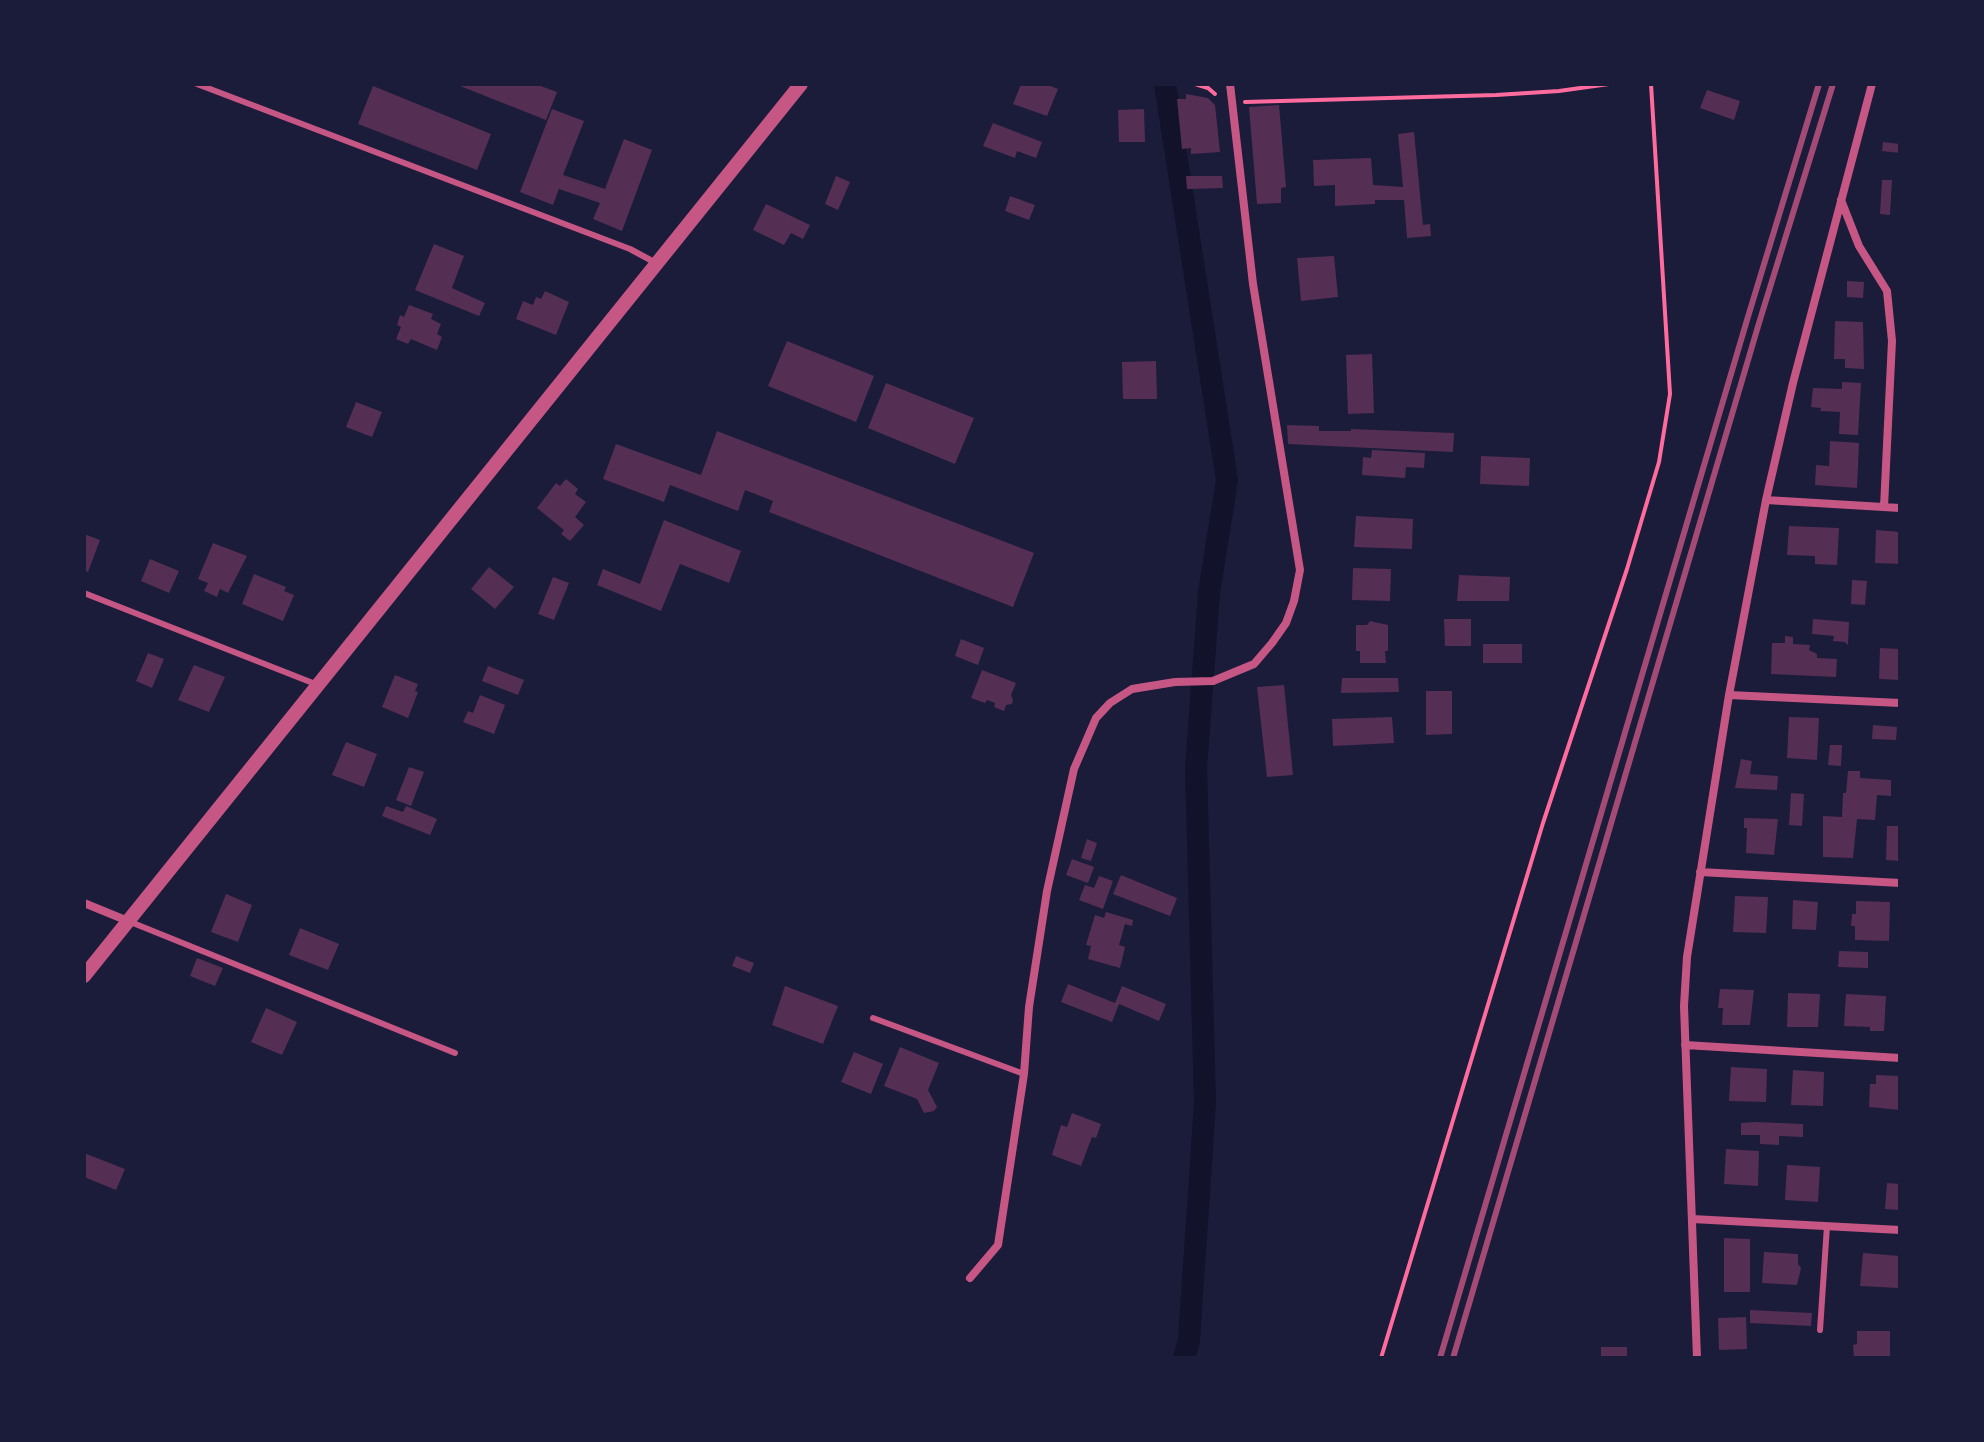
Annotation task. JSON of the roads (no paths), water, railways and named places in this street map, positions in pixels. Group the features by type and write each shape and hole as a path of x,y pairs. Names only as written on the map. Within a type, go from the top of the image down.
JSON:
{"street":[{"path":"84,976 801,84"},
{"path":"970,1278 998,1245 1047,891 1074,769 1096,718 1110,703 1132,689 1175,682 1213,681 1254,664 1286,623 1294,601 1300,570 1253,284 1230,84"},
{"path":"1697,1358 1685,1045 1687,957 1729,695 1766,500 1840,199 1872,84"},
{"path":"1840,199 1859,246 1887,291 1892,341 1884,507"},
{"path":"1766,500 1900,508"},
{"path":"1729,695 1900,703"},
{"path":"1700,872 1900,883"},
{"path":"84,903 128,921"},
{"path":"1685,1045 1900,1058"},
{"path":"1692,1219 1900,1230"}],"lane":[{"path":"197,84 615,244 656,263"},
{"path":"84,593 318,685"},
{"path":"128,921 455,1053"},
{"path":"873,1018 1024,1074"},
{"path":"1820,1330 1827,1226"}],"waterway":[{"path":"1165,84 1227,480 1209,593 1196,768 1205,1103 1189,1340 1184,1358"}],"railway":[{"path":"1440,1358 1819,84"},
{"path":"1453,1358 1759,323 1833,84"}]}
